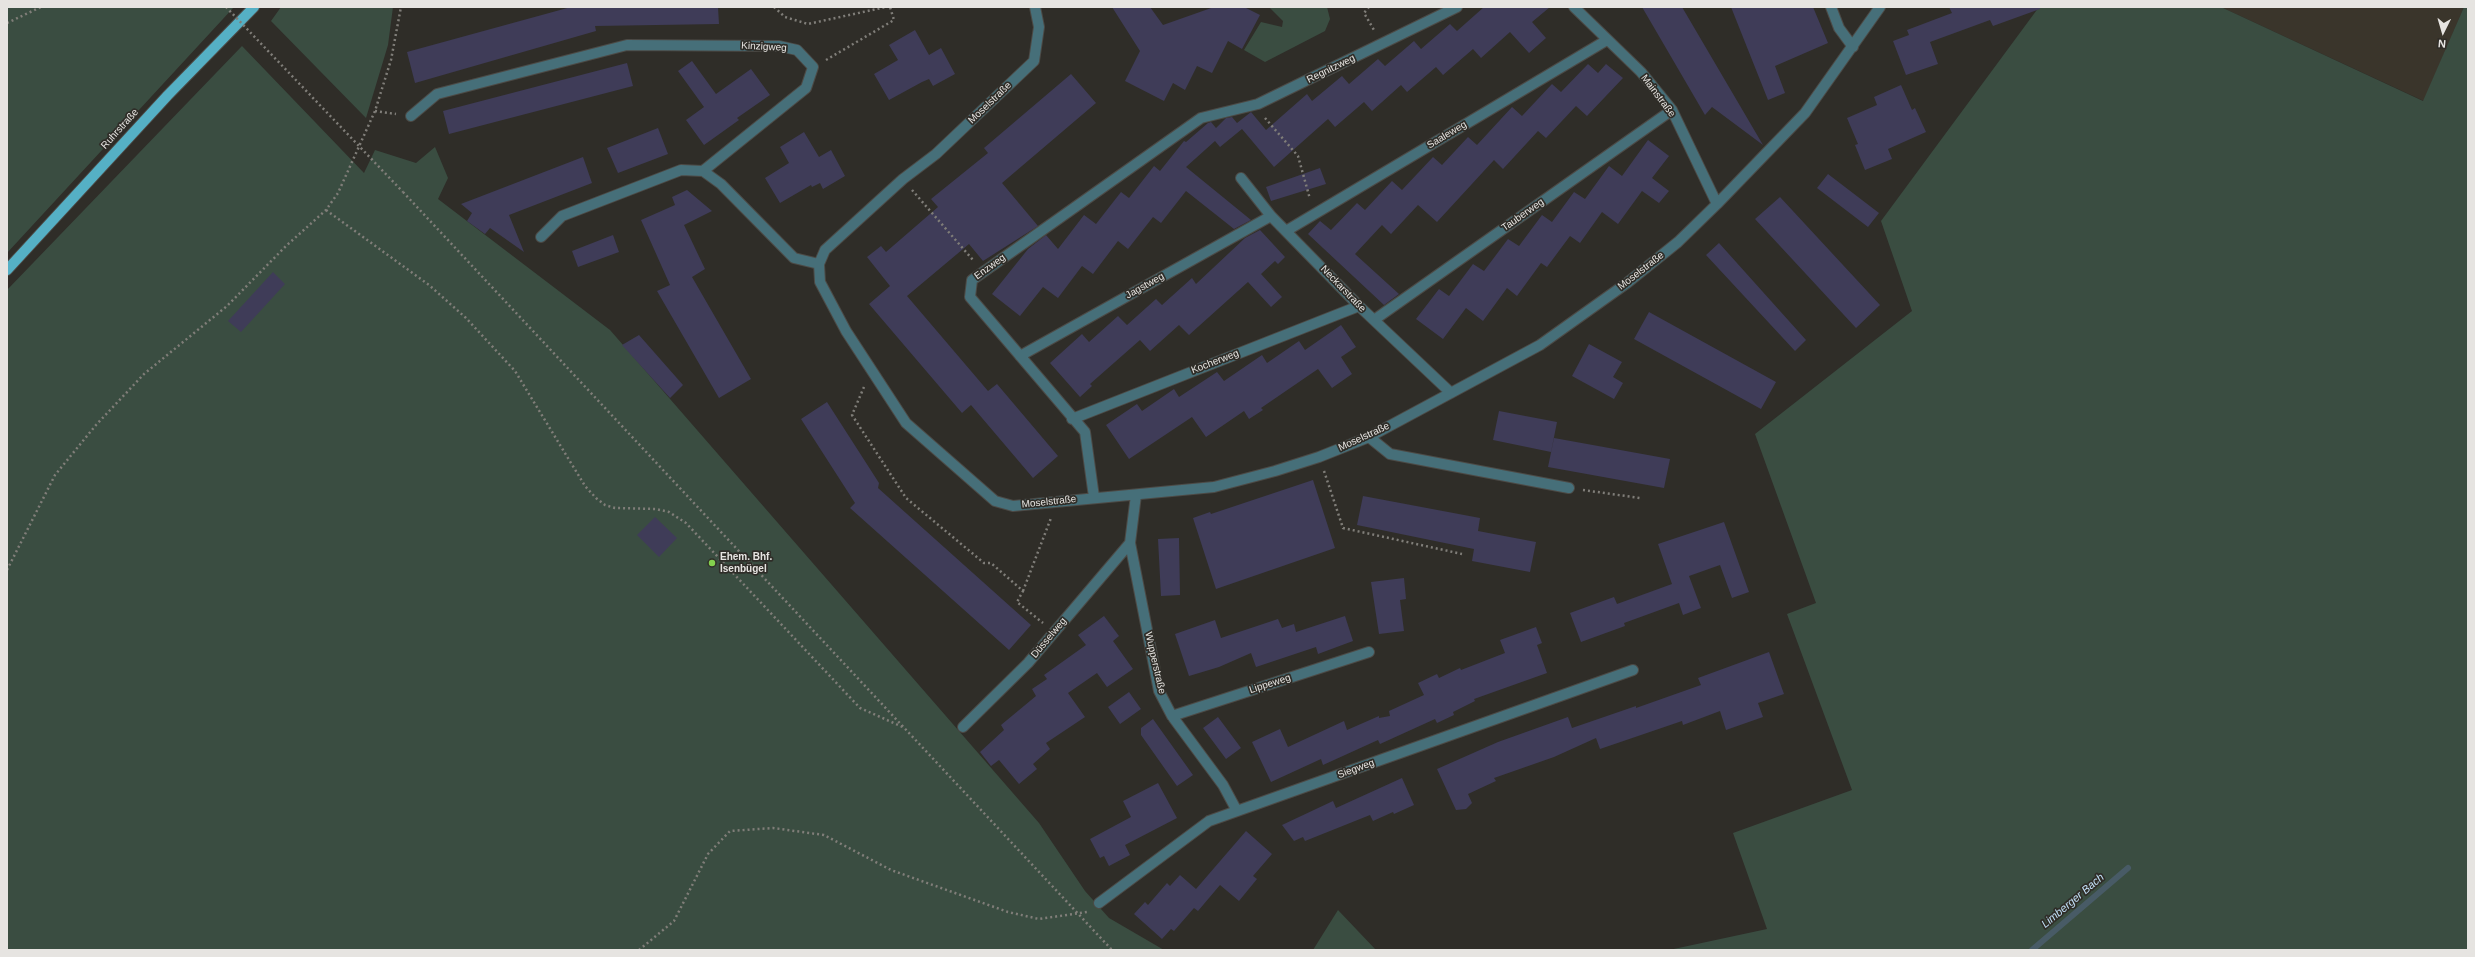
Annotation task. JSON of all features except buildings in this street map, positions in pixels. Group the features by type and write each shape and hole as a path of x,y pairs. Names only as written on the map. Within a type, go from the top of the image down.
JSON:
{"main road":[{"name":"Ruhrstraße","path":"7,270 168,95 254,7"}],"street":[{"name":"Moselstraße","path":"1035,7 1039,27 1034,61 936,154 903,179 825,250 819,264 820,282 846,331 906,423 995,501 1013,506 1094,497 1136,495 1214,487 1319,457 1369,437 1540,345 1627,283 1678,242 1717,204 1805,113 1880,7"},
{"name":"Regnitzweg","path":"1201,118 1254,105 1457,7"},
{"name":"Mainstraße","path":"1574,7 1641,72 1672,110 1717,204"},
{"path":"1831,7 1840,28 1853,47"},
{"name":"Saaleweg","path":"1286,231 1607,40"},
{"name":"Kinzigweg","path":"411,116 437,94 627,45 779,46 796,50 813,67"},
{"path":"703,171 806,88 813,67"},
{"name":"Tauberweg","path":"1374,320 1672,110"},
{"name":"Enzweg","path":"1094,497 1085,432 970,297 972,280 982,271 1201,118"},
{"path":"541,237 562,216 681,170 703,171 721,184 794,258 819,264"},
{"name":"Neckarstraße","path":"1242,178 1271,216 1358,306 1451,393"},
{"name":"Jagstweg","path":"1020,356 1271,216"},
{"name":"Kocherweg","path":"1072,418 1358,306"},
{"path":"1369,437 1390,454 1569,488"},
{"name":"Wupperstraße","path":"1136,495 1130,543 1159,692 1172,716 1223,785 1237,811"},
{"name":"Düsselweg","path":"963,727 1028,663 1130,543"},
{"name":"Lippeweg","path":"1172,716 1369,652"},
{"name":"Siegweg","path":"1099,903 1208,821 1633,670"}],"path":[{"path":"7,24 41,7"},
{"path":"226,7 403,192 907,729 1112,950"},
{"path":"7,570 55,475 96,425 144,374 226,306 286,246 326,210 338,193 375,111 391,60 401,7"},
{"path":"774,7 785,18 808,24 886,7"},
{"path":"813,67 894,20 890,7"},
{"path":"1369,7 1364,13 1382,44"},
{"path":"1254,105 1298,156 1314,215"},
{"path":"375,111 411,116"},
{"path":"903,179 982,271"},
{"path":"326,210 429,285 466,318 515,371 585,486 596,498 605,505 616,508 656,509 669,512 686,523 860,708 907,729"},
{"path":"872,369 852,415 906,498 984,563 991,563 1023,590"},
{"path":"1319,457 1343,528 1462,554"},
{"path":"1569,488 1640,498"},
{"path":"1054,632 1017,602 1058,501"},
{"path":"639,950 674,922 708,854 730,831 773,828 824,835 891,870 1008,912 1039,919 1077,914"}],"shaded area":[{"path":"2221,7 2464,7 2424,101"}],"green space":[{"path":"7,7 234,7 7,253"},
{"path":"281,7 393,7 388,45 366,118 271,21"},
{"path":"1269,7 1327,7 1330,19 1325,31 1265,62 1244,50 1261,22 1282,27 1283,21"},
{"path":"2039,7 2221,7 2423,101 2464,7 2468,7 2468,950 1669,950 1767,929 1733,833 1852,790 1787,614 1816,603 1755,434 1912,311 1881,221"},
{"path":"242,46 364,173 375,150 416,163 435,147 448,178 438,199 610,330 1039,823 1085,891 1109,918 1164,950 7,950 7,290"},
{"path":"1338,910 1376,950 1313,950"}],"waterway":[{"name":"Limberger Bach","path":"2032,950 2128,868"}],"place":[{"name":"Ehem. Bhf. Isenbügel","path":"712,563"}]}
